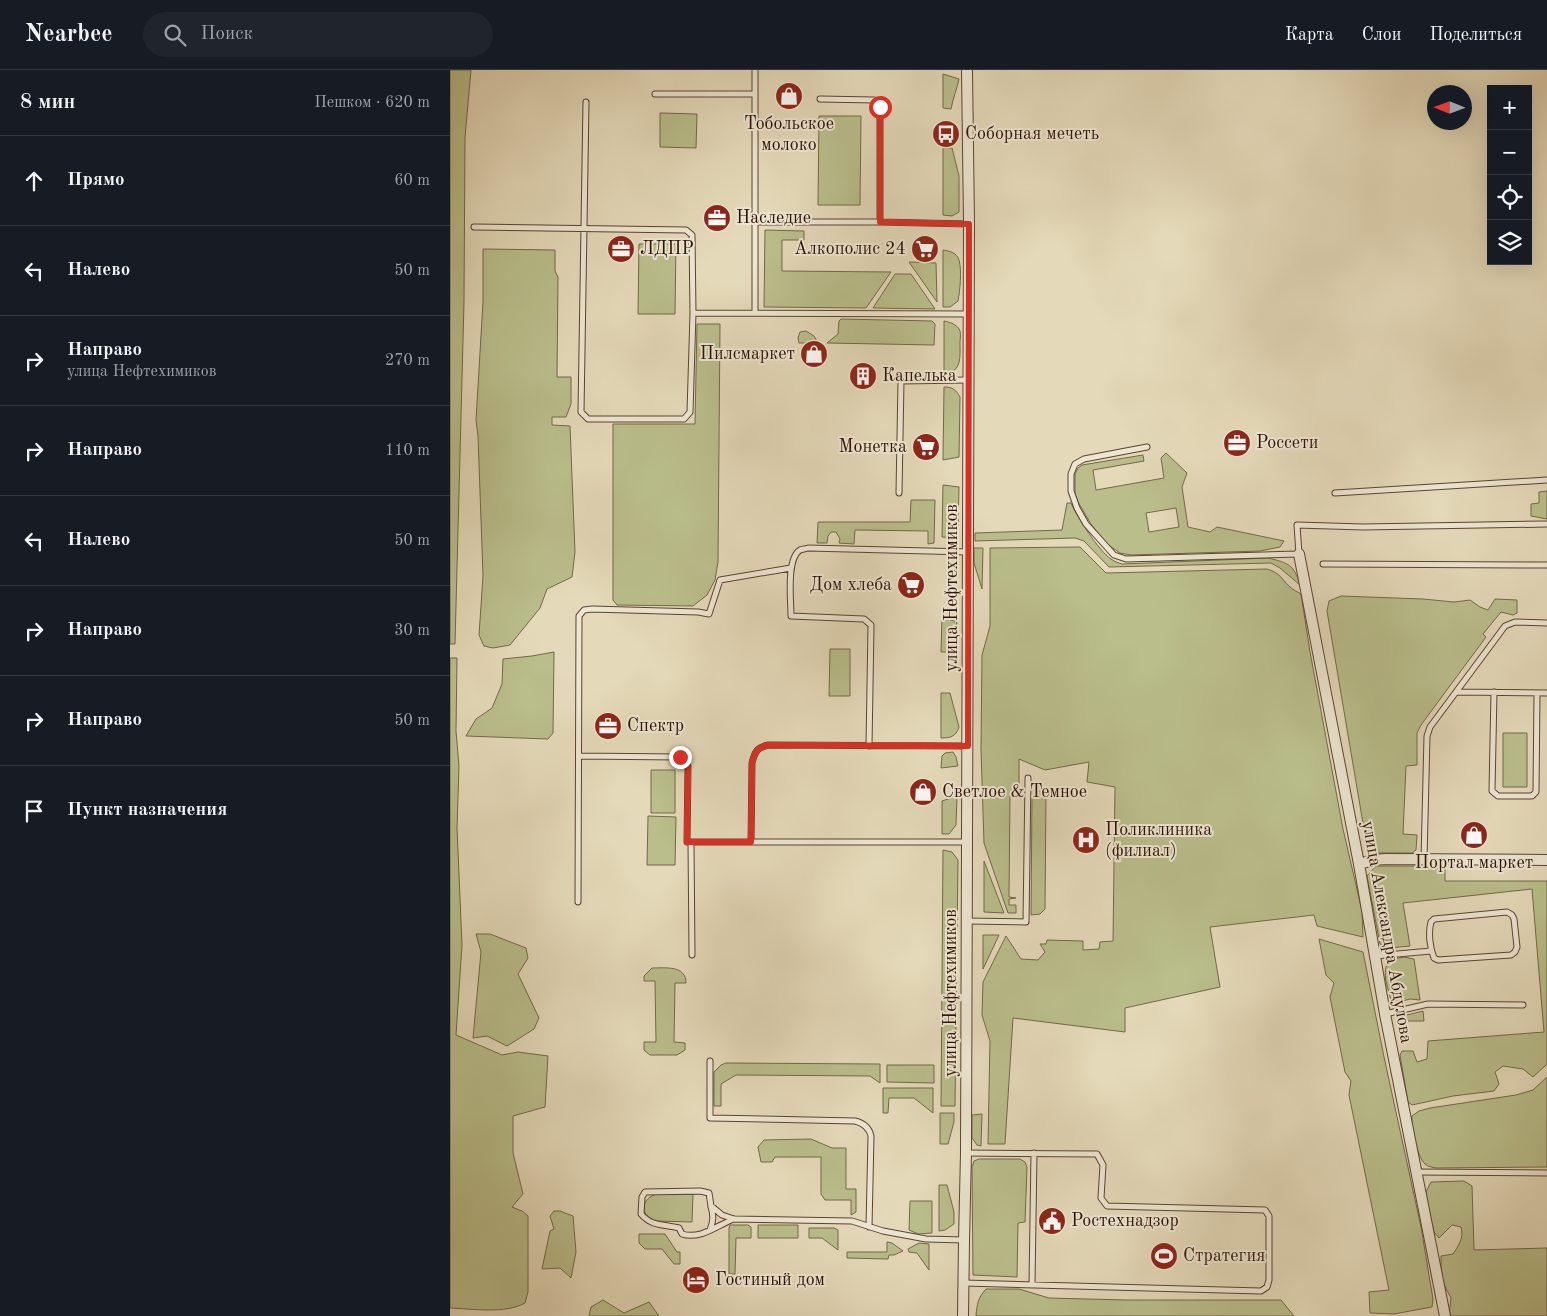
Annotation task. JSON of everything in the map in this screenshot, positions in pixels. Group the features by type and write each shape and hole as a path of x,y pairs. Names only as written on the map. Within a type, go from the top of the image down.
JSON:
{"street":[{"name":"улица Нефтехимиков","path":"963,1316 966,1153 968,746 969,224 967,70"},
{"name":"улица Александра Абдулова","path":"1299,554 1359,864 1385,1014 1445,1316"},
{"path":"1359,864 1385,859 1547,860"}],"lane":[{"path":"755,70 755,312"},
{"path":"655,94 755,94"},
{"path":"820,99 874,100 880,107 880,222"},
{"path":"474,227 583,228 686,230 692,235 693,313 690,412 684,419 588,419 581,412 583,228 586,102"},
{"path":"755,222 969,224"},
{"path":"693,313 969,314"},
{"path":"899,493 901,381 968,380"},
{"path":"1147,447 1084,459 1075,464 1072,474 1071,491 1077,508 1086,524 1114,555 1126,559 1299,554 1298,525 1364,527 1547,524"},
{"path":"1335,494 1547,480"},
{"path":"869,746 871,625 864,618 791,616 791,568 793,558 800,550 808,548 968,552"},
{"path":"1323,564 1547,565"},
{"path":"578,902 579,616 584,610 592,609 698,612 709,614 720,580 791,568"},
{"path":"1424,860 1427,736 1430,727 1505,626 1516,622 1547,623"},
{"path":"1457,692 1547,693"},
{"path":"1494,692 1492,791 1498,796 1532,796 1536,792 1537,693"},
{"path":"751,842 752,762 754,752 759,748 768,745 968,746"},
{"path":"579,756 680,757 688,766 687,842 967,842"},
{"path":"967,922 1026,922 1028,778"},
{"path":"692,842 692,955"},
{"path":"1507,912 1514,919 1516,948 1515,952 1510,955 1438,960 1434,958 1431,951 1430,926 1434,920 1507,912"},
{"path":"1375,956 1431,951"},
{"path":"1385,1014 1428,1004 1523,1005"},
{"path":"710,1061 710,1118 855,1121 862,1123 870,1130 869,1227"},
{"path":"963,1283 1261,1291 1267,1287 1269,1280 1269,1216 1265,1210 1107,1206 1101,1198 1102,1165 1097,1154 966,1153"},
{"path":"1032,1285 1034,1153"},
{"path":"1416,1172 1547,1173"},
{"path":"710,1230 713,1223 713,1215 709,1193 700,1191 645,1192 642,1197 641,1214 647,1221 652,1224 679,1228 682,1234 688,1236 699,1235 710,1230 723,1223 734,1219"},
{"path":"711,1206 722,1215 734,1219 852,1221 883,1231 926,1239 964,1240"}],"green space":[{"path":"450,70 471,70 465,137 464,302 455,644 450,644"},
{"path":"943,74 959,79 951,109 943,108"},
{"path":"660,113 697,114 696,148 660,147"},
{"path":"819,116 861,116 860,205 818,205"},
{"path":"943,148 952,148 959,176 959,212 952,216 943,215"},
{"path":"765,230 804,231 804,240 782,240 782,271 891,272 866,308 764,307"},
{"path":"639,244 676,244 675,314 638,314"},
{"path":"483,249 555,250 555,271 558,277 557,377 571,377 571,404 566,417 552,417 552,425 570,426 575,552 572,577 547,589 540,608 510,645 493,648 484,646 479,635 483,576 476,420 483,302"},
{"path":"943,250 955,254 960,264 958,301 950,307 943,307"},
{"path":"909,262 936,263 937,302"},
{"path":"895,274 911,274 935,309 873,308"},
{"path":"841,319 932,321 935,324 934,345 827,343 838,334 839,321"},
{"path":"944,321 958,327 960,331 960,354 957,367 950,372 944,373"},
{"path":"697,324 720,324 718,562 715,580 707,595 693,606 617,605 613,600 613,424 695,424"},
{"path":"806,331 814,336 818,343 799,343 800,332"},
{"path":"944,387 954,389 960,397 959,457 943,460"},
{"path":"1166,453 1187,473 1182,487 1188,527 1210,532 1217,527 1284,541 1280,547 1260,551 1131,555 1120,553 1107,544 1091,524 1078,502 1075,494 1075,474 1078,468 1082,465 1143,455 1144,461 1093,470 1096,490 1164,478 1161,458","holes":["1176,508 1179,527 1149,532 1146,513"]},
{"path":"943,485 959,487 958,533 955,538 942,537"},
{"path":"1547,491 1547,519 1531,516 1531,504 1539,503 1539,492"},
{"path":"911,500 935,500 934,543 928,544 928,531 855,530 854,544 839,543 840,539 836,532 831,532 827,543 817,543 818,522 910,522"},
{"path":"1067,503 1071,503 1083,525 1106,555 1118,563 1268,558 1290,566 1300,585 1271,563 1109,567 1084,541 1075,538 975,541 975,533 1062,530"},
{"path":"1080,547 1106,573 1267,569 1278,575 1291,588 1301,594 1343,829 1362,911 1363,937 1317,926 1314,915 1210,927 1220,987 1125,1008 1125,1032 1013,1018 1005,1144 988,1144 990,1041 982,1015 983,982 1006,936 1021,959 1038,960 1045,952 1040,944 1046,944 1047,940 1083,941 1083,950 1099,949 1100,942 1113,941 1115,787 1087,782 1089,762 1045,770 1019,759 1019,794 1010,796 1009,897 1016,898 1009,899 1009,905 1016,905 1016,913 1008,913 984,843 981,749 982,655 990,626 990,548"},
{"path":"974,548 983,548 982,589 974,563"},
{"path":"1341,596 1454,602 1470,600 1488,610 1495,599 1517,600 1517,613 1513,615 1501,612 1483,634 1486,637 1417,733 1417,765 1406,766 1403,834 1417,835 1416,850 1412,853 1372,853 1373,849 1365,835 1327,611 1329,601"},
{"path":"942,617 957,622 950,652 941,652"},
{"path":"830,649 850,649 850,696 829,696"},
{"path":"554,652 553,733 548,739 466,736 476,719 492,708 502,684 503,659"},
{"path":"450,658 457,658 456,731 459,766 457,828 462,945 456,1035 502,1055 518,1052 548,1056 545,1107 513,1116 513,1153 523,1194 512,1207 528,1216 528,1292 525,1303 499,1310 450,1308"},
{"path":"941,693 950,693 959,727 954,735 947,738 941,738"},
{"path":"1503,733 1527,733 1527,787 1503,787"},
{"path":"953,752 958,766 941,768 942,756 945,753"},
{"path":"651,770 675,770 675,813 651,813"},
{"path":"1039,791 1046,791 1045,909 1040,914 1031,915 1032,798"},
{"path":"957,796 956,825 949,834 942,834 942,801"},
{"path":"648,816 676,817 675,865 647,865"},
{"path":"943,850 952,852 958,860 955,1106 941,1106"},
{"path":"984,861 1004,913 984,912"},
{"path":"1376,866 1440,866 1445,869 1445,881 1547,881 1547,1064 1533,1077 1523,1069 1503,1066 1495,1072 1499,1084 1494,1091 1453,1096 1412,1105 1408,1102 1400,1055 1402,1051 1413,1051 1417,1062 1427,1059 1428,1041 1544,1032 1532,889 1403,903 1410,946 1389,948 1380,944 1367,876"},
{"path":"476,934 490,934 526,948 528,958 518,974 539,1018 534,1029 507,1046 487,1036 473,1038 481,952"},
{"path":"983,935 999,935 983,969"},
{"path":"1319,939 1363,952 1421,1227 1433,1299 1432,1307 1394,1314 1370,1313 1369,1292 1389,1290 1349,1095 1351,1081 1345,1072 1330,997 1334,983 1326,975"},
{"path":"1396,958 1414,959 1420,1000 1410,999 1395,1003 1391,1000 1385,972 1388,963"},
{"path":"652,968 679,970 685,977 686,983 675,983 674,1042 685,1043 685,1050 677,1055 650,1055 644,1050 644,1042 656,1042 655,981 644,981 644,976"},
{"path":"1423,1011 1424,1021 1408,1021 1399,1017"},
{"path":"726,1063 880,1064 880,1083 870,1076 736,1075 721,1084 721,1106 714,1106 714,1072"},
{"path":"887,1065 934,1065 934,1083 887,1082"},
{"path":"1547,1077 1547,1167 1436,1168 1427,1166 1422,1160 1415,1141 1412,1121 1412,1116 1419,1111 1516,1095 1533,1090"},
{"path":"883,1088 933,1088 933,1113 914,1098 889,1098 888,1113 883,1113"},
{"path":"940,1113 954,1113 954,1122 948,1144 940,1144"},
{"path":"982,1114 981,1146 977,1145 972,1138 972,1115"},
{"path":"811,1139 832,1148 846,1148 846,1189 856,1189 856,1212 851,1215 851,1200 825,1200 821,1194 821,1157 775,1157 772,1162 761,1162 758,1147 764,1140"},
{"path":"979,1159 1020,1159 1025,1162 1027,1167 1025,1222 1018,1223 1017,1277 973,1275 972,1167 974,1161"},
{"path":"1464,1181 1472,1186 1474,1250 1547,1248 1547,1316 1449,1316 1451,1298 1441,1279 1441,1256 1453,1254 1459,1244 1462,1231 1461,1227 1452,1225 1439,1238 1434,1232 1425,1194 1431,1182"},
{"path":"939,1185 947,1185 954,1212 954,1224 945,1230 939,1231"},
{"path":"657,1194 693,1194 692,1222 655,1221 646,1215 644,1211 645,1203"},
{"path":"910,1201 932,1201 932,1233 918,1234 909,1230"},
{"path":"554,1211 560,1211 573,1216 576,1252 571,1278 560,1268 542,1269 550,1231 554,1229 550,1216"},
{"path":"730,1225 748,1225 751,1227 751,1238 736,1238 735,1274 729,1274"},
{"path":"758,1225 798,1225 798,1238 758,1238"},
{"path":"809,1228 834,1228 838,1230 838,1250 822,1238 809,1238"},
{"path":"639,1234 665,1234 677,1252 680,1252 680,1264 674,1264 662,1249 645,1249 639,1243"},
{"path":"887,1242 892,1243 903,1251 889,1255 888,1259 847,1258 847,1252 887,1252"},
{"path":"919,1243 929,1244 929,1270 917,1253 909,1252 908,1249"},
{"path":"986,1289 1019,1289 1049,1298 1281,1300 1294,1316 976,1316 978,1301"},
{"path":"603,1300 624,1313 649,1302 659,1316 589,1316 591,1307"}],"place":[{"name":"Тобольское молоко","path":"789,96"},
{"name":"Соборная мечеть","path":"946,134"},
{"name":"Наследие","path":"717,218"},
{"name":"ЛДПР","path":"621,249"},
{"name":"Алкополис 24","path":"925,249"},
{"name":"Пилсмаркет","path":"814,354"},
{"name":"Капелька","path":"863,376"},
{"name":"Россети","path":"1237,443"},
{"name":"Монетка","path":"926,447"},
{"name":"Дом хлеба","path":"911,585"},
{"name":"Спектр","path":"608,726"},
{"name":"Светлое & Темное","path":"923,792"},
{"name":"Портал маркет","path":"1474,835"},
{"name":"Поликлиника (филиал)","path":"1086,840"},
{"name":"Ростехнадзор","path":"1052,1221"},
{"name":"Стратегия","path":"1164,1256"},
{"name":"Гостиный дом","path":"696,1280"}],"route":[{"path":"680,757 688,766 687,842 751,842 752,762 754,752 759,748 768,745 968,746 969,224 880,222 880,107"}]}
